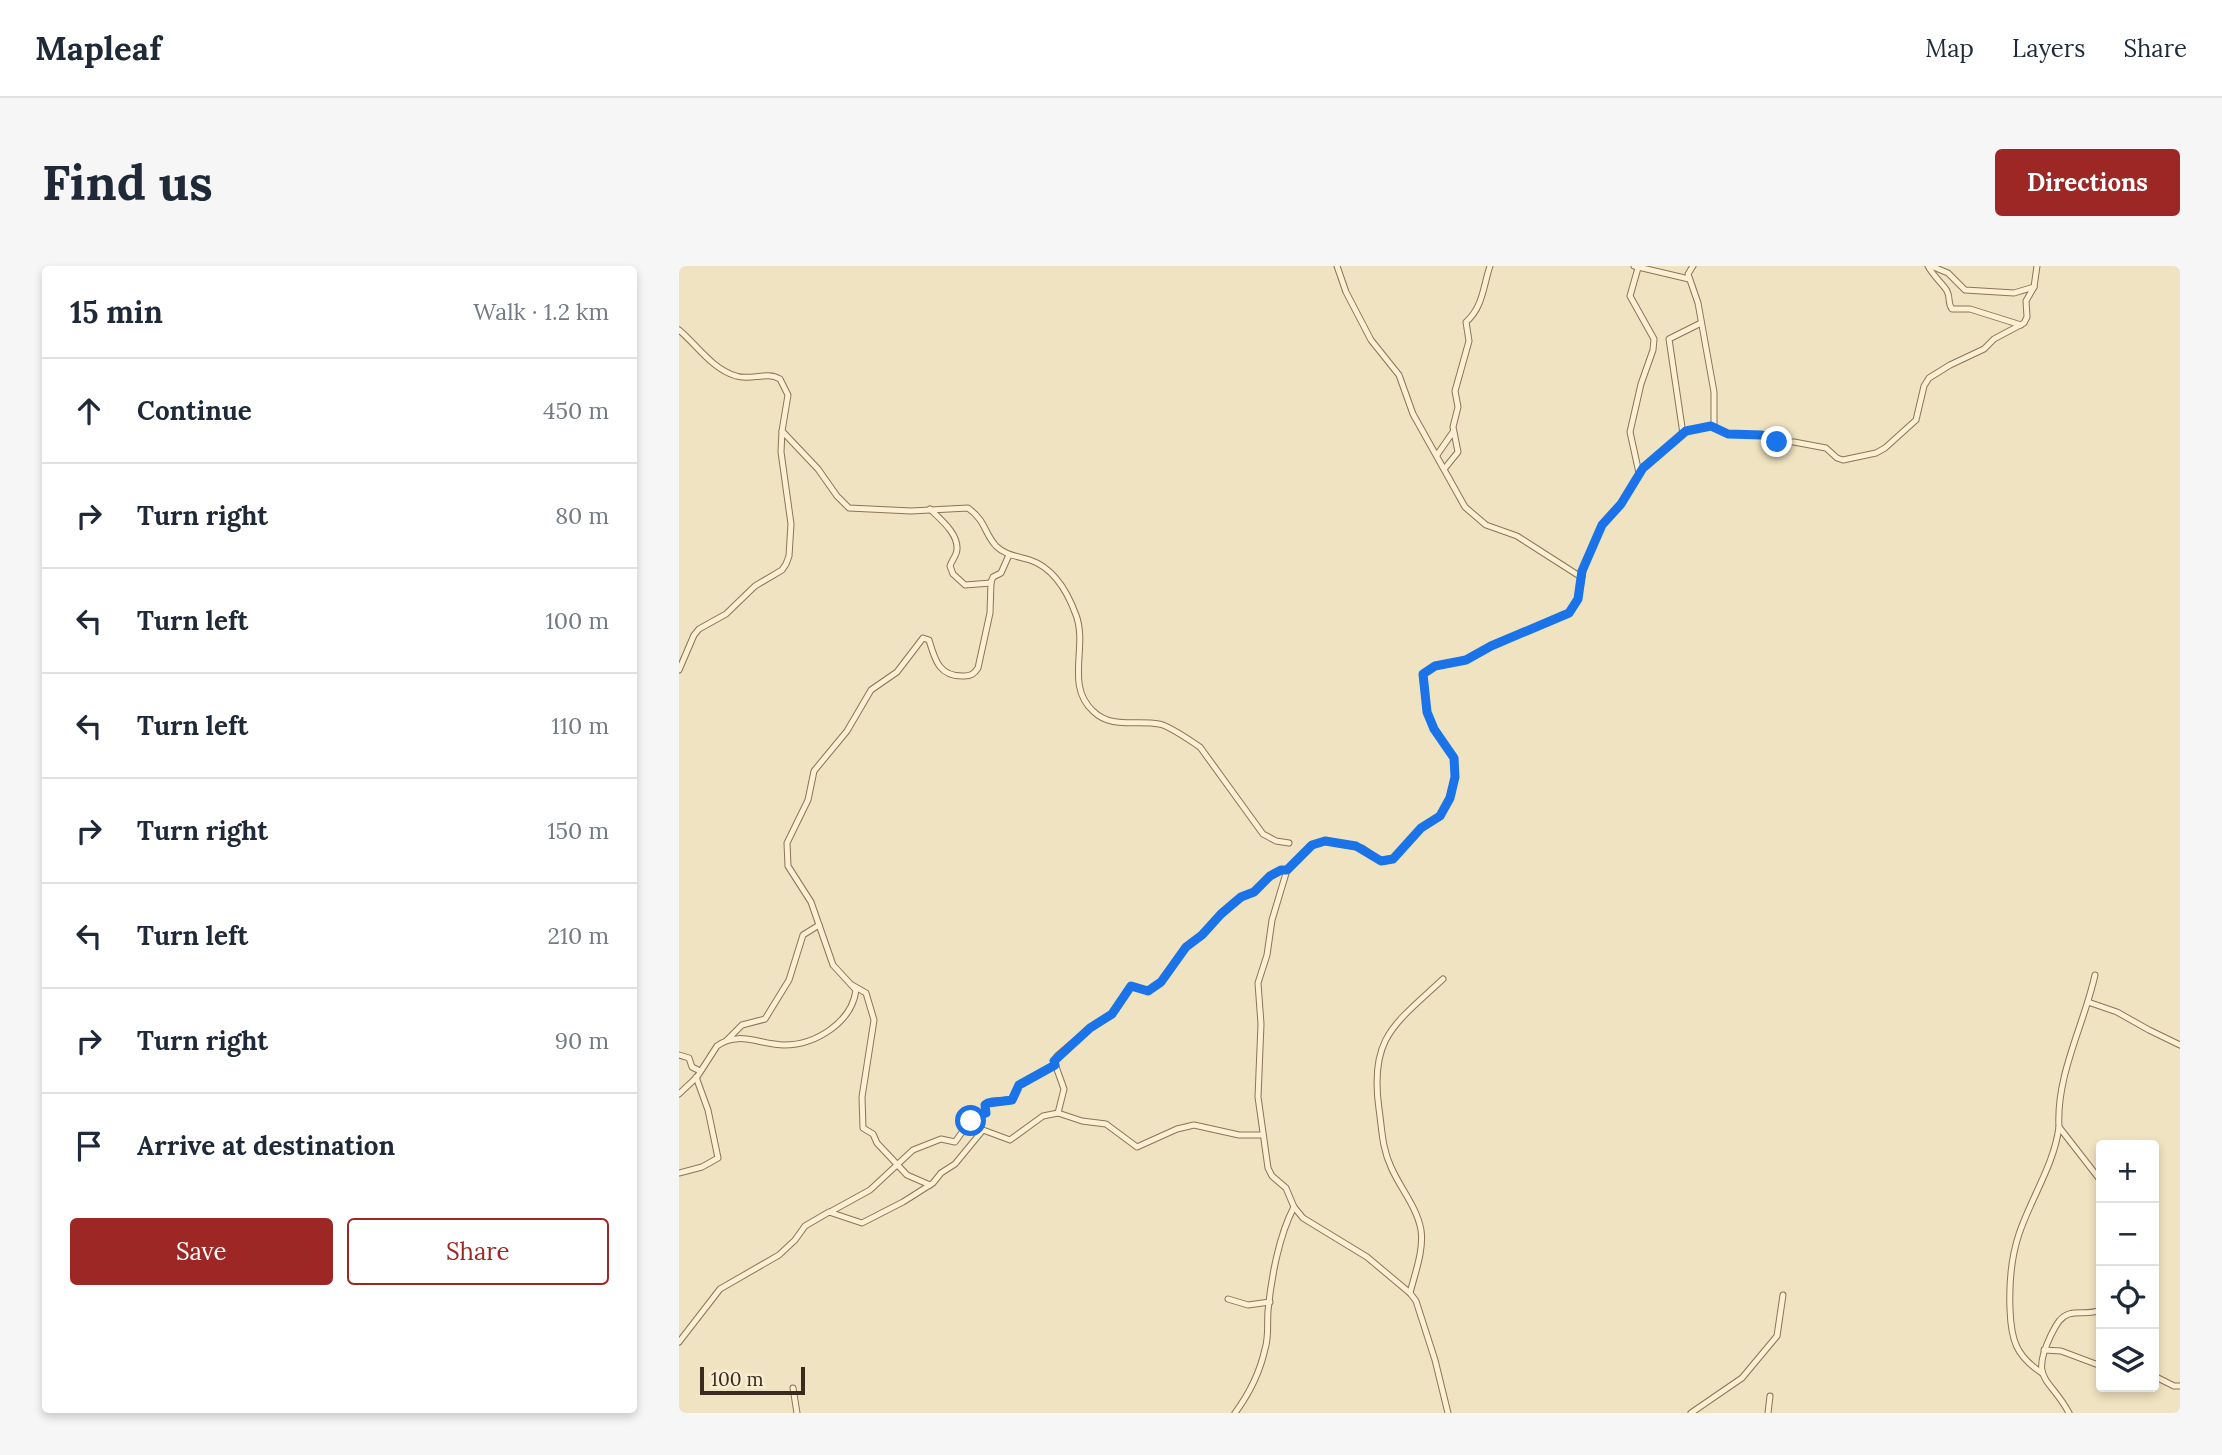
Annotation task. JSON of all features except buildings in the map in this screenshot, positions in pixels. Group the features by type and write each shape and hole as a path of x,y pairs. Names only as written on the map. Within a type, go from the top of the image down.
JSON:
{"street":[{"path":"1336,266 1371,340 1399,375 1413,414 1465,507 1486,525 1517,536 1581,577"},
{"path":"1437,455 1453,432 1458,406 1455,391 1469,341 1466,322 1478,308 1490,266"},
{"path":"1693,266 1688,274 1698,303 1714,392 1714,428"},
{"path":"1929,266 1948,273 1965,289 2014,293 2034,288"},
{"path":"1929,266 1935,278 1947,291 1948,304 1952,309 1970,309 2021,326"},
{"path":"1448,1413 1436,1360 1416,1301 1410,1293 1357,1250 1310,1223 1294,1207 1286,1188 1272,1176 1268,1168 1258,1097 1261,1024 1258,983 1267,955 1272,920 1287,870 1312,845 1325,841 1356,846 1381,861 1388,861 1393,859 1421,828 1440,816 1450,798 1456,768 1454,758 1434,729 1427,712 1423,674 1435,666 1466,660 1491,646 1569,613 1578,599 1587,558 1602,525 1621,504 1639,474 1683,434 1704,426 1728,434 1762,435 1777,442 1826,448 1843,460 1876,453 1916,421 1924,386 1929,378 2021,326 2026,320 2026,302 2034,288 2037,266"},
{"path":"1639,474 1630,432 1654,339 1630,296 1636,267 1689,279"},
{"path":"1683,434 1669,339 1701,323"},
{"path":"679,330 721,369 737,377 771,375 780,379 788,396 781,452 791,524 789,556 782,570 755,586 726,614 699,629 679,670"},
{"path":"782,432 818,469 849,508 968,508 984,523 997,547 1009,555 1034,561 1047,569 1069,597 1076,614 1081,639 1077,683 1083,698 1093,711 1101,718 1116,723 1142,722 1168,726 1200,747 1263,834 1276,841 1289,843"},
{"path":"1445,468 1458,452 1453,432"},
{"path":"930,509 944,522 955,540 957,550 950,566 953,574 965,585 991,583"},
{"path":"679,1094 696,1077 717,1046 727,1041 746,1037 759,1042 788,1045 820,1035 847,1016 856,990 832,965 809,897 797,882 786,860 787,843 808,800 814,771 847,732 871,690 897,673 923,638 929,640 936,663 944,673 971,676 975,673 990,614 991,583 993,577 1001,573 1009,555"},
{"path":"1058,1112 1064,1089 1054,1061 1062,1051 1112,1014 1129,988 1133,986 1148,991 1161,982 1186,947 1202,935 1221,914 1241,897 1254,892 1270,876 1287,870"},
{"path":"727,1041 743,1025 765,1019 789,979 803,935 819,925"},
{"path":"2069,1413 2042,1373 2024,1360 2015,1344 2010,1317 2010,1283 2017,1241 2052,1156 2059,1127 2060,1095 2095,975"},
{"path":"1410,1293 1420,1253 1420,1228 1385,1151 1375,1088 1381,1048 1388,1035 1409,1010 1443,979"},
{"path":"852,985 866,993 874,1020 862,1097 863,1126 907,1175 930,1185"},
{"path":"2088,1002 2117,1012 2180,1045"},
{"path":"679,1055 689,1058 692,1068 700,1071"},
{"path":"679,1342 720,1289 779,1255 805,1226 870,1190 913,1150 935,1140 955,1142 973,1117 986,1113 985,1104 1012,1100 1019,1085 1055,1065"},
{"path":"679,1173 702,1167 718,1158 708,1110 696,1077"},
{"path":"829,1212 862,1223 930,1185 954,1164 983,1130 1010,1140 1043,1116 1058,1112 1081,1121 1105,1124 1137,1147 1177,1129 1194,1125 1239,1135 1262,1135"},
{"path":"2059,1127 2096,1175"},
{"path":"1235,1413 1251,1389 1265,1352 1269,1302 1283,1229 1294,1207"},
{"path":"1691,1413 1742,1378 1777,1336 1783,1295"},
{"path":"1228,1298 1248,1305 1269,1302"},
{"path":"2042,1373 2040,1364 2044,1350 2058,1322 2070,1314 2086,1315 2096,1312"},
{"path":"2044,1350 2062,1351 2096,1364"},
{"path":"2159,1378 2180,1387"},
{"path":"793,1388 797,1413"},
{"path":"1768,1413 1770,1396"}],"route":[{"path":"971,1121 979,1113 986,1113 985,1105 992,1101 1012,1100 1019,1085 1055,1065 1054,1061 1062,1051 1119,1007 1131,986 1148,991 1161,982 1186,947 1202,935 1221,914 1241,897 1254,892 1270,876 1287,870 1312,845 1332,841 1362,848 1381,861 1393,859 1421,828 1432,823 1445,810 1455,777 1454,758 1434,729 1427,712 1423,674 1435,666 1466,660 1491,646 1569,613 1578,599 1582,571 1602,525 1621,504 1643,468 1686,431 1711,426 1728,434 1762,435 1777,442"}]}
